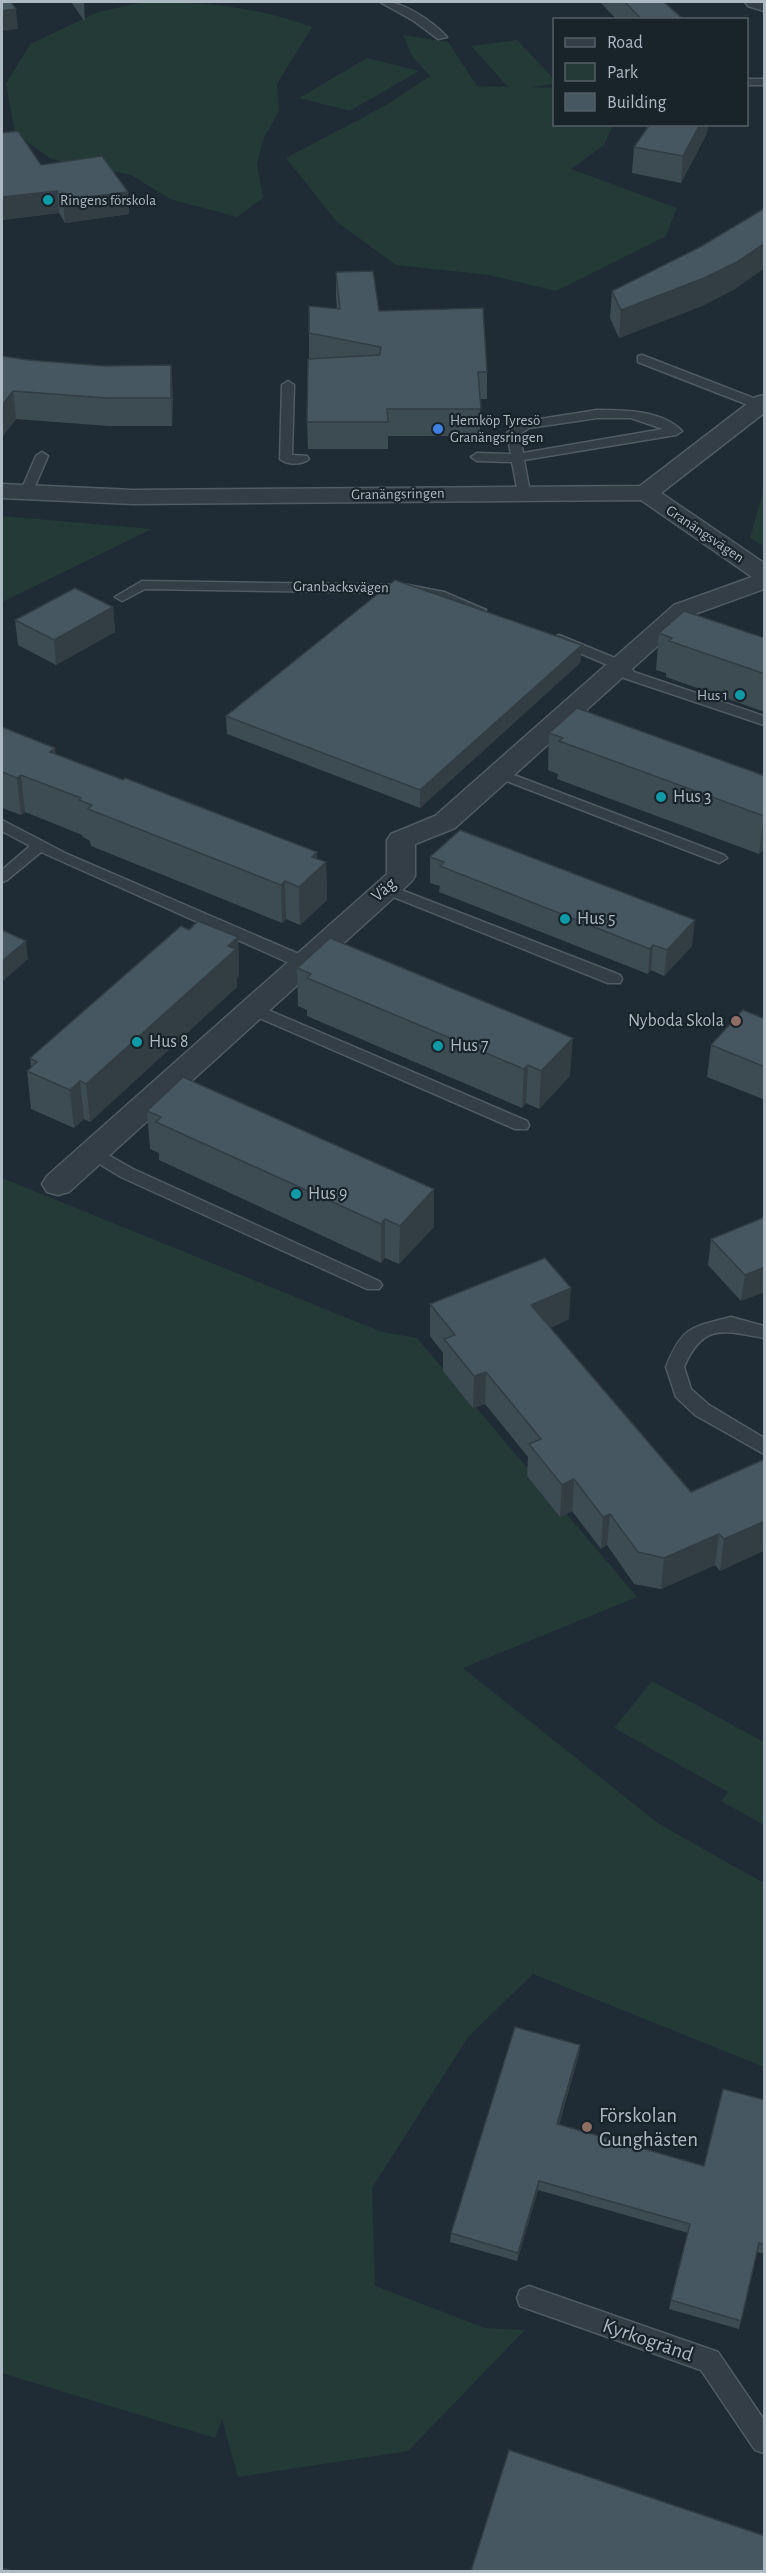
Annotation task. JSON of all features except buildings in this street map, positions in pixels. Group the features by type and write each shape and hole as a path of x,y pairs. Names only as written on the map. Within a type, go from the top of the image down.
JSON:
{"street":[{"path":"754,2 765,6"},
{"path":"646,493 762,404"},
{"name":"Granängsringen","path":"2,491 133,498 646,493"},
{"name":"Granängsvägen","path":"646,493 765,574"},
{"name":"Väg","path":"58,1184 400,876 401,840 445,822 683,610 765,580"}],"lane":[{"path":"385,2 418,19 442,37"},
{"path":"748,82 765,82"},
{"path":"642,359 762,404"},
{"path":"687,377 705,369"},
{"path":"288,385 286,459 303,459"},
{"path":"477,457 516,458 676,431 650,419 631,414 597,414 525,424 513,433 516,458 524,493"},
{"path":"26,493 42,456"},
{"name":"Granbacksvägen","path":"122,597 142,585 408,589 439,595 492,615"},
{"path":"546,634 583,647 622,666 629,675 765,721"},
{"path":"501,774 718,858"},
{"path":"2,825 123,885 302,962"},
{"path":"2,877 40,845"},
{"path":"386,889 614,979"},
{"path":"254,1009 521,1125"},
{"path":"94,1153 127,1173 373,1285"},
{"path":"765,1332 731,1324 701,1331 684,1346 675,1367 683,1392 702,1410 765,1447"},
{"name":"Kyrkogränd","path":"529,2298 709,2361 765,2441"}],"green space":[{"path":"144,2 229,7 270,14 312,27 277,84 279,111 263,140 257,164 263,198 237,217 170,199 131,175 51,159 15,133 6,84 30,44 98,12"},
{"path":"403,35 448,42 477,86 508,87 471,46 517,40 553,78 553,84 531,87 553,88 553,126 613,126 604,145 571,169 677,208 666,236 556,291 489,275 396,265 337,222 286,158 388,104 430,76 413,57"},
{"path":"367,58 419,71 350,111 299,98"},
{"path":"764,489 764,546 750,538"},
{"path":"2,516 152,529 2,602"},
{"path":"2,1178 382,1332 417,1338 637,1597 463,1668 659,1824 764,1883 764,2067 533,1974 468,2037 372,2188 375,2286 485,2328 525,2330 408,2451 238,2477 222,2419 215,2438 2,2373"},
{"path":"652,1681 764,1742 764,1825 721,1801 728,1792 614,1728"}],"place":[{"name":"Ringens förskola","path":"48,200"},
{"name":"Hemköp Tyresö Granängsringen","path":"438,429"},
{"name":"Hus 1","path":"740,695"},
{"name":"Hus 3","path":"661,797"},
{"name":"Hus 5","path":"565,919"},
{"name":"Nyboda Skola","path":"736,1021"},
{"name":"Hus 8","path":"137,1042"},
{"name":"Hus 7","path":"438,1046"},
{"name":"Hus 9","path":"296,1194"},
{"name":"Förskolan Gunghästen","path":"587,2127"}]}
